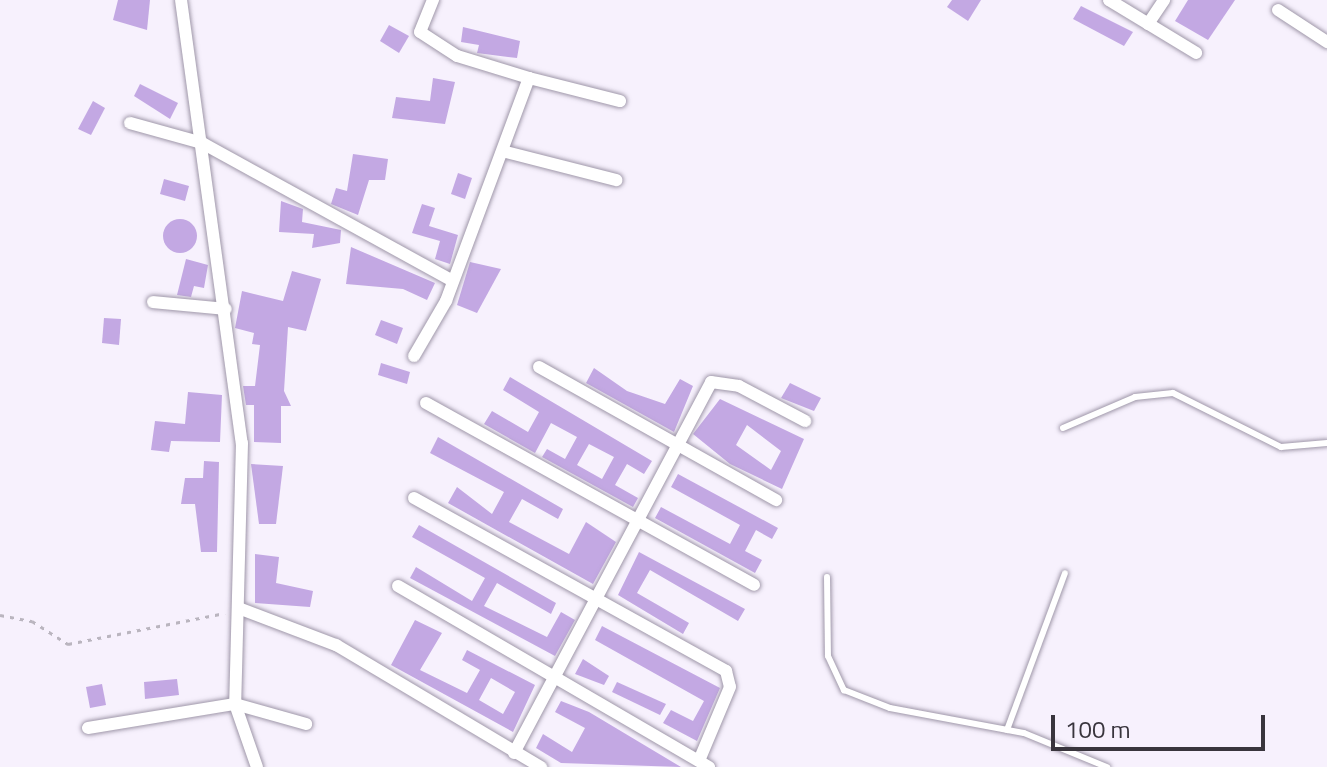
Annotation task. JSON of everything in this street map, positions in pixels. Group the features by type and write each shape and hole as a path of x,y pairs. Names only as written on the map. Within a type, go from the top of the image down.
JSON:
{"street":[{"path":"433,0 420,32 457,56 620,101"},
{"path":"1109,0 1196,53"},
{"path":"1148,24 1164,0"},
{"path":"178,1 226,309 245,488 235,704 257,767"},
{"path":"1278,10 1327,42"},
{"path":"414,356 453,281 506,152 529,78"},
{"path":"130,123 202,143 453,281"},
{"path":"506,152 616,180"},
{"path":"153,302 226,309"},
{"path":"539,367 776,500"},
{"path":"514,753 600,601 677,445 716,379 805,421"},
{"path":"426,403 754,585"},
{"path":"398,586 705,762 730,676 414,498"},
{"path":"241,609 336,645 541,767"},
{"path":"88,728 235,704 306,724"}],"lane":[{"path":"1063,428 1135,397 1173,393 1281,447 1327,443"},
{"path":"1007,730 1065,573"},
{"path":"827,577 828,656 844,690 890,708 1007,730 1107,767"}],"path":[{"path":"0,615 32,621 68,644 241,609"}],"building":[{"path":"118,0 150,0 147,30 113,20"},
{"path":"952,0 981,0 968,21 947,7"},
{"path":"1188,0 1235,0 1208,40 1175,21"},
{"path":"1081,6 1133,32 1124,46 1073,19"},
{"path":"389,25 409,36 399,53 380,41"},
{"path":"463,27 520,41 517,58 477,53 479,45 461,42"},
{"path":"433,78 455,82 445,124 392,118 396,97 430,101"},
{"path":"140,84 178,103 170,119 134,96"},
{"path":"93,101 105,108 91,135 78,129"},
{"path":"353,154 388,159 385,180 369,180 358,215 331,204 336,188 347,191"},
{"path":"458,173 472,178 465,199 451,194"},
{"path":"164,179 189,186 185,201 160,194"},
{"path":"281,201 303,209 302,222 341,230 340,243 312,248 314,234 279,232"},
{"path":"422,204 435,208 429,226 458,235 450,264 435,259 440,241 412,233"},
{"path":"180,219 192,224 197,236 192,248 180,253 168,248 163,236 168,224"},
{"path":"351,247 435,283 427,300 403,289 346,284"},
{"path":"186,259 208,265 204,288 194,286 191,297 177,295"},
{"path":"470,262 501,269 477,313 457,305"},
{"path":"292,271 321,279 306,331 288,327 284,391 291,406 281,406 281,443 254,442 254,405 246,405 243,386 255,386 260,345 252,344 254,333 235,328 242,291 283,301"},
{"path":"104,318 121,319 119,345 102,343"},
{"path":"381,320 403,328 397,344 375,335"},
{"path":"381,363 410,372 407,384 378,375"},
{"path":"594,368 627,391 665,404 680,379 693,386 674,432 586,383"},
{"path":"510,377 652,461 644,474 627,464 615,485 638,498 633,507 542,457 547,449 565,459 577,437 551,423 535,453 484,424 492,411 528,432 539,412 503,390","holes":["589,444 614,457 602,479 577,465"]},
{"path":"790,383 821,398 814,411 781,398"},
{"path":"188,392 222,395 220,442 171,441 169,452 151,450 155,421 185,424"},
{"path":"720,399 804,439 782,489 730,464 693,434","holes":["747,425 781,451 771,470 736,445"]},
{"path":"438,437 563,509 558,519 522,499 509,522 569,554 586,522 616,542 593,584 448,503 457,487 492,514 504,492 430,453"},
{"path":"204,461 219,462 217,552 201,552 195,504 181,504 185,478 203,478"},
{"path":"251,464 283,466 276,524 259,524"},
{"path":"678,474 778,528 772,539 756,530 745,551 762,560 755,573 655,518 661,507 730,544 740,525 671,487"},
{"path":"419,525 556,603 551,614 497,583 484,606 547,637 561,612 575,620 555,656 410,578 416,567 472,601 485,578 412,537"},
{"path":"639,552 745,609 738,621 650,570 637,593 689,623 683,634 618,595"},
{"path":"255,554 279,557 276,583 313,591 310,607 255,603"},
{"path":"415,620 442,633 420,670 467,693 480,670 462,660 467,650 535,685 513,732 391,665","holes":["491,678 515,692 503,714 479,700"]},
{"path":"602,626 720,688 697,741 663,723 671,710 693,721 704,701 595,640"},
{"path":"583,659 609,676 604,685 575,674"},
{"path":"177,679 179,695 145,699 144,682"},
{"path":"617,682 666,704 660,715 612,692"},
{"path":"102,684 106,705 90,708 86,687"},
{"path":"561,701 589,712 681,767 561,763 536,748 543,734 572,752 585,728 555,712"}]}
